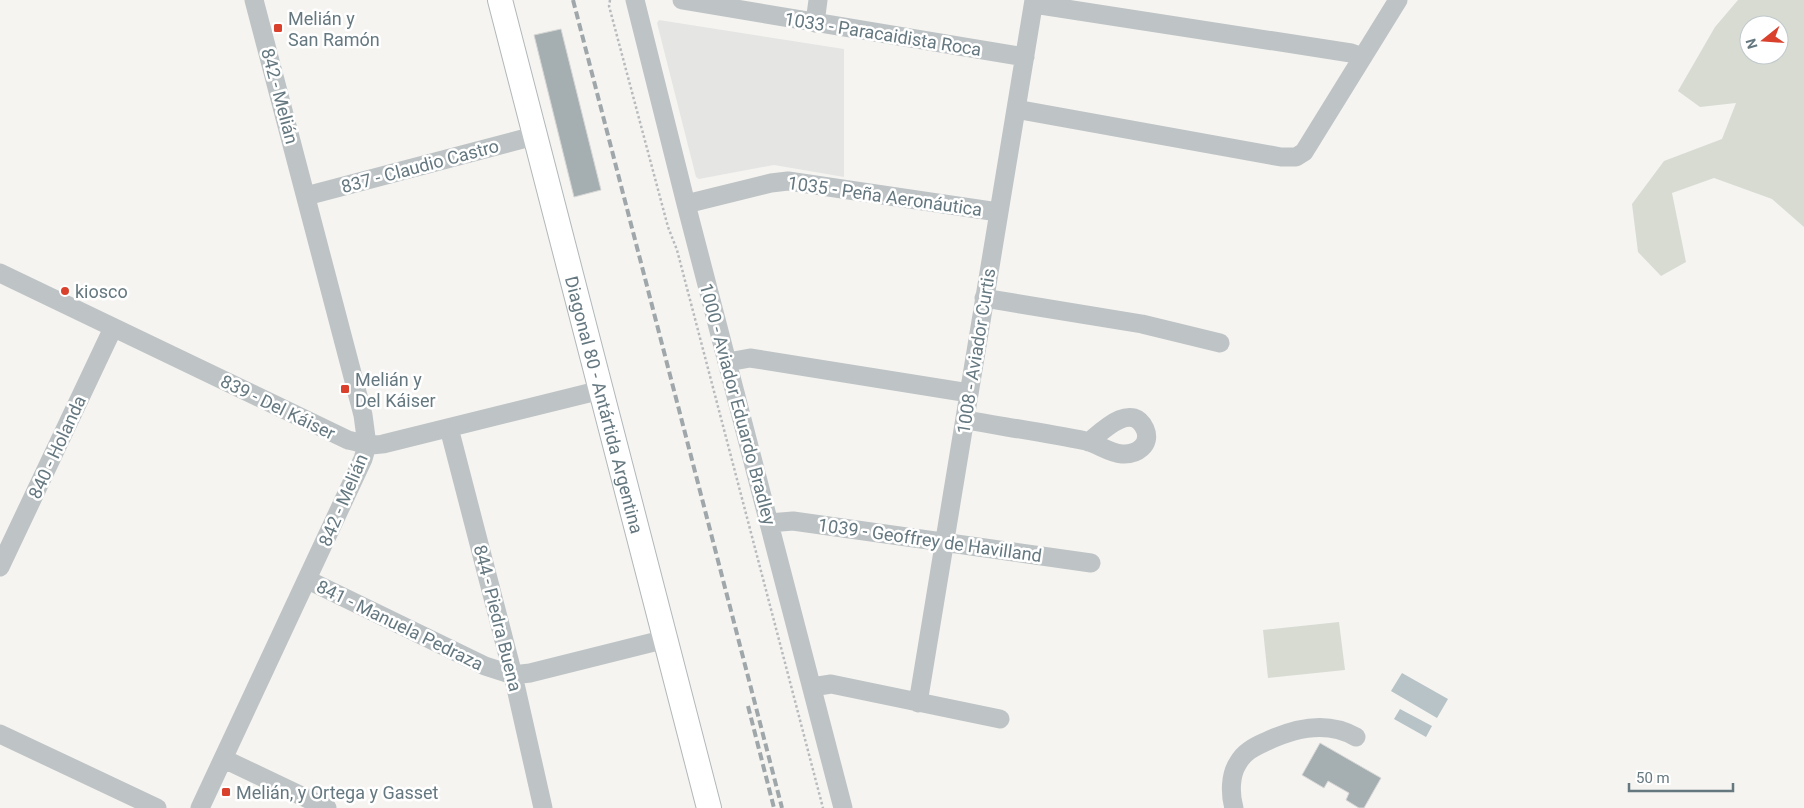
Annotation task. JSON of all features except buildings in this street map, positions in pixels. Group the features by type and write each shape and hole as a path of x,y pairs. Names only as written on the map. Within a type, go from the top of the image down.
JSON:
{"main road":[{"name":"Diagonal 80 - Antártida Argentina","path":"500,0 709,808"}],"street":[{"name":"842 - Melián","path":"200,808 308,580 363,459 366,444 363,415 254,0"},
{"name":"1000 - Aviador Eduardo Bradley","path":"635,0 843,808"},
{"name":"1033 - Paracaidista Roca","path":"682,0 1024,57"},
{"path":"815,23 818,0"},
{"path":"1016,109 1280,156 1296,157 1304,152 1398,0"},
{"path":"1034,2 1351,53 1362,57"},
{"name":"1008 - Aviador Curtis","path":"918,702 1034,2"},
{"name":"837 - Claudio Castro","path":"306,196 534,136"},
{"name":"1035 - Peña Aeronáutica","path":"686,204 788,180 998,212"},
{"name":"839 - Del Káiser","path":"0,273 348,440 366,444 383,444 601,390"},
{"path":"984,298 1142,324 1220,343"},
{"name":"840 - Holanda","path":"0,567 114,328"},
{"path":"728,362 750,358 969,393"},
{"path":"966,420 1089,442"},
{"name":"844 - Piedra Buena","path":"449,428 513,675 543,808"},
{"name":"1039 - Geoffrey de Havilland","path":"769,523 793,521 1090,563"},
{"name":"841 - Manuela Pedraza","path":"308,580 485,666 513,675 530,674 666,639"},
{"path":"812,687 831,684 1000,719"},
{"path":"1234,808 1231,789 1233,773 1237,764 1251,748 1281,734 1307,728 1336,728 1345,730 1356,737"},
{"path":"0,734 157,808"},
{"path":"224,759 327,808"}],"path":[{"path":"610,0 609,6 668,227 677,250 824,808"}],"shaded area":[{"path":"1738,0 1804,0 1804,227 1772,199 1714,178 1672,193 1686,262 1661,276 1638,252 1632,204 1664,161 1722,139 1736,103 1700,107 1678,91 1715,27"},
{"path":"659,20 844,49 844,177 774,165 699,179 696,177 657,23"},
{"path":"1339,622 1345,670 1268,678 1263,630"},
{"path":"1402,673 1448,699 1437,718 1391,691"},
{"path":"1400,709 1432,726 1426,737 1394,719"}],"railway":[{"path":"573,0 782,808"},
{"path":"748,706 774,808"}],"place":[{"name":"Melián y San Ramón","path":"278,28"},
{"name":"kiosco","path":"65,291"},
{"name":"Melián y Del Káiser","path":"345,389"},
{"name":"Melián, y Ortega y Gasset","path":"226,792"}]}
